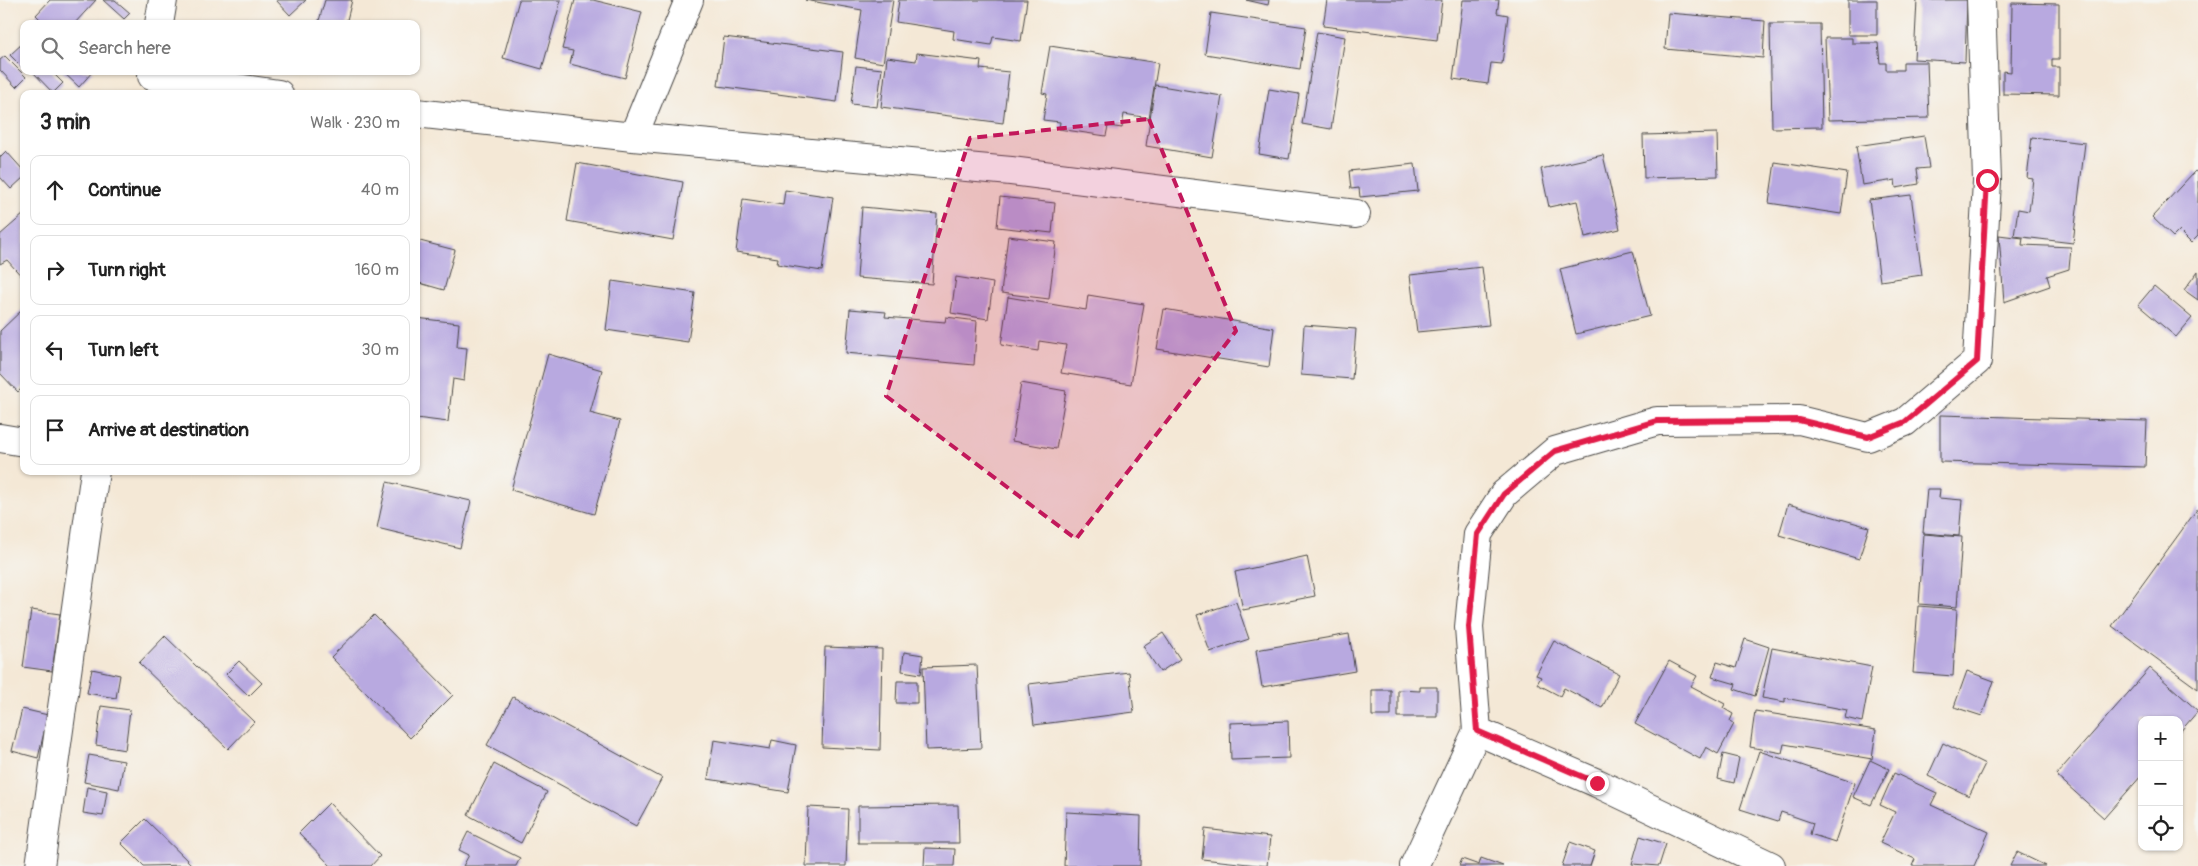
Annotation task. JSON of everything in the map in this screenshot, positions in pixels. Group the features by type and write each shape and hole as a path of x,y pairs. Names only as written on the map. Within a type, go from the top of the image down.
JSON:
{"street":[{"path":"160,20 163,0"},
{"path":"633,137 689,0"},
{"path":"1414,866 1477,731 1469,627 1478,534 1504,494 1555,451 1657,421 1799,420 1868,437 1905,422 1977,361 1987,180 1981,0"},
{"path":"151,80 242,90"},
{"path":"420,113 633,137 1011,171 1356,214"},
{"path":"0,438 20,441"},
{"path":"40,866 94,475"},
{"path":"1477,731 1597,783 1771,866"}],"highlighted area":[{"path":"1149,119 1236,331 1076,539 886,396 970,138"}],"building":[{"path":"50,0 96,0 78,20 41,20 36,15"},
{"path":"103,0 115,0 130,13 124,19"},
{"path":"276,0 306,0 290,15"},
{"path":"325,0 352,0 347,20 319,20"},
{"path":"519,0 561,0 542,69 503,58"},
{"path":"575,0 593,0 642,12 625,78 570,64 573,51 562,49"},
{"path":"805,0 893,0 883,63 855,58 862,10"},
{"path":"899,0 1027,0 1021,41 993,37 991,45 953,39 954,31 896,22"},
{"path":"1246,0 1269,0 1268,5"},
{"path":"1327,0 1442,0 1437,40 1323,26"},
{"path":"1463,0 1499,0 1497,13 1508,15 1502,64 1491,63 1488,84 1453,79"},
{"path":"1848,0 1877,0 1877,35 1848,35"},
{"path":"1917,0 1967,0 1965,62 1914,59"},
{"path":"2012,3 2059,4 2059,59 2052,59 2052,67 2059,67 2059,95 2003,94 2003,71 2011,72"},
{"path":"1211,13 1306,27 1300,69 1205,54"},
{"path":"1668,13 1765,21 1763,58 1665,49"},
{"path":"1770,24 1820,24 1822,127 1772,128"},
{"path":"1317,32 1345,37 1331,129 1302,124"},
{"path":"724,37 843,52 837,102 718,86"},
{"path":"1825,38 1852,38 1852,43 1878,43 1880,63 1886,63 1886,70 1903,70 1903,62 1927,62 1929,118 1828,120"},
{"path":"20,46 20,65 10,55"},
{"path":"1050,46 1158,63 1149,118 1124,114 1122,128 1108,126 1106,136 1059,129 1060,122 1043,120 1047,94 1042,93"},
{"path":"917,53 981,61 980,69 1009,72 1003,123 881,107 887,57 916,61"},
{"path":"5,56 20,71 20,75 26,77 16,87 0,70 0,60"},
{"path":"856,66 882,69 877,107 851,104"},
{"path":"36,75 55,75 63,83 56,90 50,90"},
{"path":"66,75 90,75 79,87"},
{"path":"1155,85 1222,96 1212,157 1146,146"},
{"path":"1269,89 1299,94 1289,159 1259,154"},
{"path":"1717,133 1718,176 1644,178 1643,135"},
{"path":"1924,136 1929,168 1917,169 1919,184 1896,188 1895,180 1862,185 1856,146"},
{"path":"2032,137 2085,143 2073,243 2014,236 2018,209 2029,211 2033,179 2027,178"},
{"path":"6,151 20,167 20,181 11,189 0,177 0,157"},
{"path":"1603,155 1620,229 1585,237 1577,201 1549,207 1541,169"},
{"path":"1775,162 1847,173 1841,214 1769,203"},
{"path":"577,163 683,182 673,240 567,221"},
{"path":"1415,164 1418,191 1360,197 1359,188 1351,189 1349,171"},
{"path":"2195,171 2198,173 2198,236 2191,243 2179,231 2173,237 2152,217"},
{"path":"785,190 833,197 822,271 777,264 778,258 736,252 743,199 783,205"},
{"path":"1911,195 1922,275 1880,281 1869,200"},
{"path":"1000,197 1055,203 1052,233 997,227"},
{"path":"862,207 937,214 932,284 857,278"},
{"path":"20,218 20,275 7,260 0,264 0,235"},
{"path":"1999,235 2023,238 2022,245 2071,247 2069,269 2047,276 2050,286 2004,302"},
{"path":"1008,236 1056,242 1049,299 1001,293"},
{"path":"420,241 455,250 444,290 420,283"},
{"path":"1633,251 1650,316 1576,334 1560,269"},
{"path":"1482,267 1489,325 1417,332 1410,275"},
{"path":"2198,271 2198,300 2184,290"},
{"path":"956,277 993,283 988,319 951,313"},
{"path":"612,281 695,293 688,342 606,330"},
{"path":"2154,286 2192,318 2176,337 2138,305"},
{"path":"1088,295 1144,304 1131,384 1061,373 1066,345 1039,341 1038,351 1001,345 1008,297 1086,310"},
{"path":"850,309 886,312 885,317 945,322 946,317 977,321 974,365 846,353"},
{"path":"1164,309 1274,328 1269,367 1157,349"},
{"path":"20,312 20,390 18,392 0,373 0,331"},
{"path":"420,318 459,323 457,347 467,348 464,381 453,379 448,422 420,418"},
{"path":"1304,325 1356,329 1352,379 1301,375"},
{"path":"548,354 602,370 590,413 620,421 594,514 511,490"},
{"path":"1021,383 1066,391 1056,449 1012,441"},
{"path":"1940,415 2147,421 2145,467 1940,462"},
{"path":"387,482 471,501 460,548 377,528"},
{"path":"1927,489 1940,489 1939,498 1962,500 1959,536 1923,533"},
{"path":"1788,504 1869,527 1859,559 1779,535"},
{"path":"2198,508 2198,689 2112,626"},
{"path":"1924,534 1962,537 1957,607 1919,604"},
{"path":"1307,556 1315,596 1243,610 1235,572"},
{"path":"1236,602 1249,639 1210,652 1197,615"},
{"path":"1918,606 1957,609 1953,676 1913,673"},
{"path":"31,610 60,614 52,671 23,667"},
{"path":"374,615 453,695 410,738 331,657"},
{"path":"1163,633 1180,659 1160,672 1143,646"},
{"path":"1349,634 1355,671 1262,687 1256,650"},
{"path":"165,636 254,722 228,749 139,663"},
{"path":"1745,639 1769,647 1755,696 1734,689 1736,684 1712,677 1717,662 1736,668"},
{"path":"1554,641 1619,674 1602,708 1564,688 1560,696 1537,684 1541,677 1536,675"},
{"path":"825,647 882,649 880,750 822,747"},
{"path":"1772,648 1872,667 1862,722 1845,718 1847,710 1785,698 1785,702 1762,698"},
{"path":"904,652 923,655 921,674 902,671"},
{"path":"239,661 262,683 249,696 226,674"},
{"path":"1669,661 1697,676 1691,686 1725,704 1723,708 1733,714 1730,721 1734,724 1718,754 1706,747 1700,759 1635,724"},
{"path":"977,665 981,748 926,750 923,667"},
{"path":"2150,668 2198,711 2183,728 2183,716 2138,716 2138,780 2104,818 2056,775"},
{"path":"92,669 120,675 116,698 87,693"},
{"path":"1967,671 1994,681 1982,716 1954,707"},
{"path":"1129,672 1134,712 1034,725 1029,684"},
{"path":"897,681 917,681 917,703 896,703"},
{"path":"1420,687 1437,687 1437,717 1398,717 1398,690 1420,691"},
{"path":"1372,690 1391,690 1391,716 1372,716"},
{"path":"513,697 662,778 636,826 487,745"},
{"path":"101,706 130,710 125,750 96,745"},
{"path":"22,709 48,715 38,758 12,751"},
{"path":"1755,711 1876,730 1872,759 1784,744 1782,753 1750,747"},
{"path":"1288,721 1289,758 1231,760 1230,723"},
{"path":"714,740 770,749 772,740 796,745 788,792 708,779"},
{"path":"1943,743 1985,764 1969,796 1928,776"},
{"path":"1759,751 1855,783 1835,842 1810,834 1813,823 1781,812 1778,821 1740,809"},
{"path":"1723,754 1739,758 1734,783 1718,779"},
{"path":"89,755 124,761 119,789 84,782"},
{"path":"1870,760 1889,769 1871,805 1853,797"},
{"path":"494,764 547,792 521,843 468,815"},
{"path":"1894,773 1937,793 1931,805 1989,832 1974,866 1912,866 1915,859 1880,843 1895,812 1880,805"},
{"path":"87,787 107,791 103,816 83,813"},
{"path":"329,803 380,856 371,866 331,866 299,833"},
{"path":"958,805 959,843 858,843 858,806"},
{"path":"808,807 848,809 846,866 806,866"},
{"path":"1066,812 1141,816 1140,866 1064,866"},
{"path":"145,819 192,865 144,866 121,843"},
{"path":"1205,829 1270,837 1267,866 1202,859"},
{"path":"468,832 520,858 516,866 463,866 469,855 459,850"},
{"path":"1640,836 1666,844 1659,866 1632,864"},
{"path":"1570,842 1595,851 1590,866 1562,866"},
{"path":"925,848 955,849 954,866 924,866"},
{"path":"2017,852 2046,866 2010,866"},
{"path":"1481,858 1503,866 1459,866 1462,859 1479,865"}],"route":[{"path":"1597,783 1477,731 1469,627 1478,534 1504,494 1555,451 1657,421 1799,420 1868,437 1905,422 1977,361 1987,180"}]}
